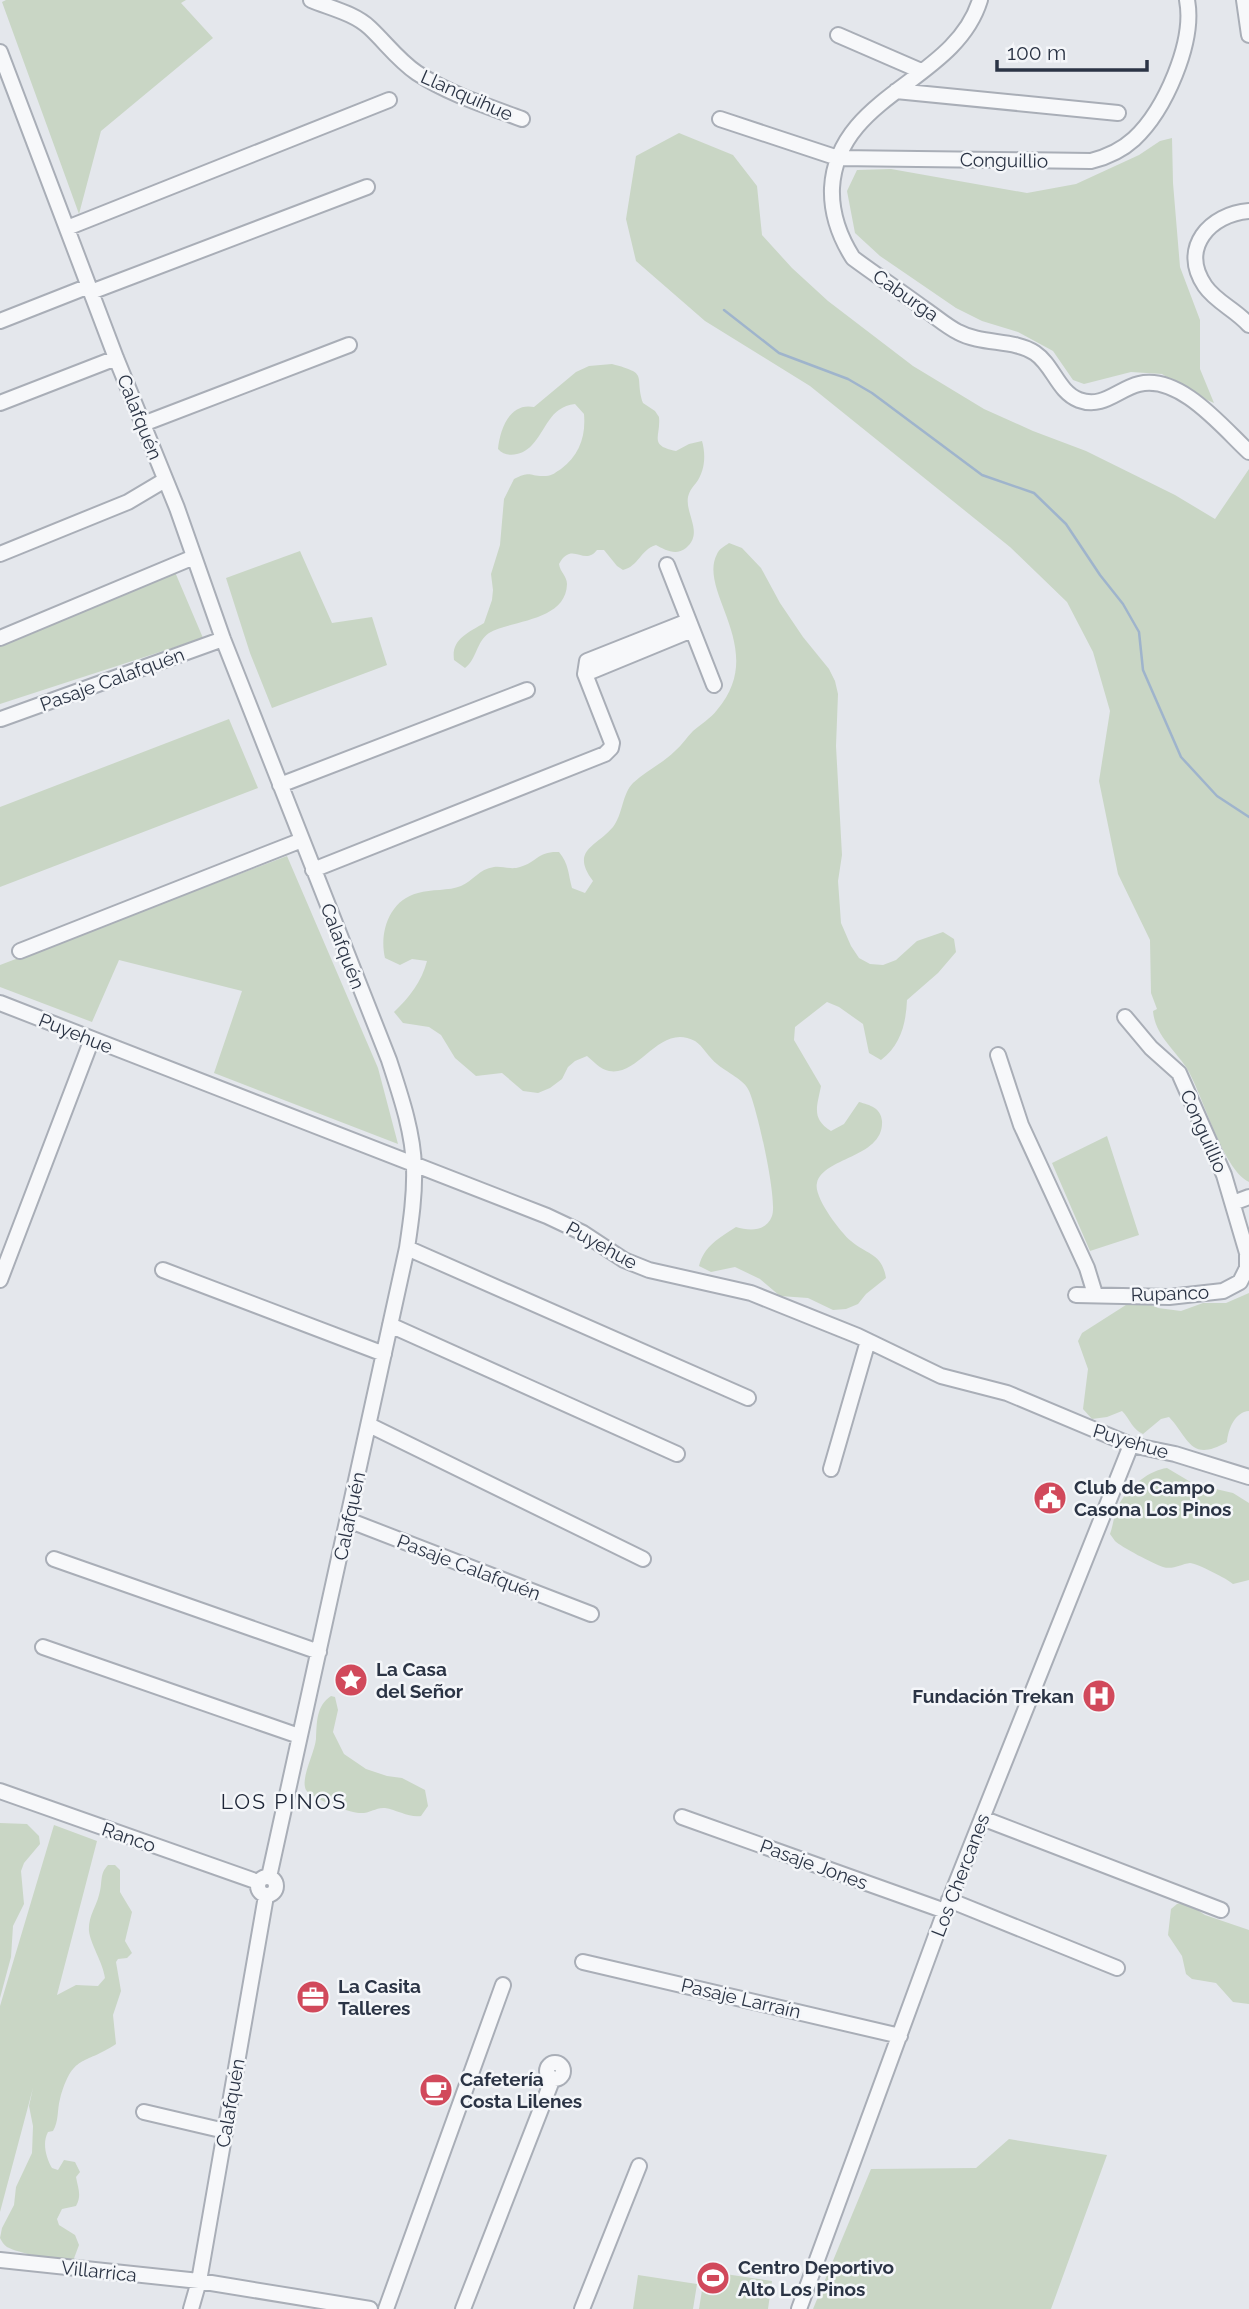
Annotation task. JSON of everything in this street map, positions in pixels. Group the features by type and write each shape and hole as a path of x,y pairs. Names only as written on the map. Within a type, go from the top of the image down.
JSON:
{"street":[{"name":"Llanquihue","path":"311,0 352,16 369,27 390,51 417,73 448,90 522,119"},
{"name":"Caburga","path":"980,0 974,16 961,36 859,121 847,139 832,183 834,217 853,258 957,332 1034,352 1044,360 1066,391 1080,401 1093,402 1112,398 1139,384 1172,389 1198,403 1234,437"},
{"name":"Conguillio","path":"720,119 838,159 1091,161 1126,146 1141,132 1168,89 1185,44 1189,12 1187,0"},
{"path":"1244,0 1249,35"},
{"path":"838,35 921,71"},
{"name":"Calafquén","path":"0,52 165,480 223,639 392,1069 407,1122 414,1166 407,1248 369,1425 299,1736 264,1880 257,1888 260,1894 266,1896 199,2281 191,2309"},
{"path":"897,90 1118,113"},
{"path":"67,228 389,100"},
{"path":"0,321 367,187"},
{"path":"1249,211 1231,213 1213,222 1202,236 1197,260 1200,276 1207,289 1249,326"},
{"path":"143,424 349,345"},
{"path":"0,403 116,358"},
{"path":"1249,431 1234,437 1249,452"},
{"path":"0,554 128,502 165,480"},
{"path":"0,638 194,557"},
{"path":"667,565 714,685"},
{"path":"313,870 609,751 611,740 585,674 690,625"},
{"name":"Pasaje Calafquén","path":"0,725 0,718 223,639"},
{"path":"280,785 527,690"},
{"path":"20,951 302,840"},
{"name":"Puyehue","path":"0,1003 566,1225 624,1260 649,1270 751,1293 868,1341 941,1376 1007,1393 1131,1445 1249,1476"},
{"name":"Conguillio","path":"1125,1017 1151,1048 1179,1073 1224,1175 1248,1263"},
{"path":"0,1280 92,1039"},
{"path":"998,1055 1021,1125 1087,1268 1095,1294"},
{"path":"1233,1203 1249,1198"},
{"path":"407,1248 748,1398"},
{"name":"Rupanco","path":"1076,1296 1095,1294 1169,1297 1228,1290 1240,1282 1248,1263"},
{"path":"163,1270 384,1354"},
{"path":"390,1325 677,1454"},
{"path":"831,1469 868,1341"},
{"path":"369,1425 643,1559"},
{"name":"Los Chercanes","path":"799,2309 947,1906 1131,1445"},
{"name":"Pasaje Calafquén","path":"348,1520 591,1614"},
{"path":"54,1559 319,1653"},
{"path":"43,1647 299,1736"},
{"name":"Ranco","path":"0,1791 264,1880"},
{"name":"Pasaje Jones","path":"682,1817 947,1906 1117,1968"},
{"path":"982,1818 1221,1910"},
{"name":"Pasaje Larraín","path":"583,1962 900,2036"},
{"path":"386,2309 503,1985"},
{"path":"463,2309 553,2078"},
{"path":"144,2112 225,2131"},
{"path":"582,2309 639,2166"},
{"name":"Villarrica","path":"0,2260 199,2281 370,2309"}],"green space":[{"path":"186,0 181,3 213,38 101,131 79,214 2,2"},
{"path":"679,133 733,155 757,186 762,235 792,268 828,301 913,366 984,409 1086,451 1175,495 1215,519 1249,469 1249,1182 1230,1162 1186,1067 1161,1035 1154,1020 1153,1011 1157,1009 1151,993 1150,940 1118,874 1099,781 1110,711 1093,652 1067,602 1010,547 810,386 705,321 636,261 626,219 636,156"},
{"path":"1172,138 1180,267 1200,320 1200,369 1214,403 1162,374 1131,372 1084,384 1073,380 1053,351 1018,332 982,321 956,308 880,256 855,233 847,191 857,170 891,169 1027,193 1076,184 1139,155 1160,141"},
{"path":"612,364 636,373 643,403 659,417 658,439 662,446 676,451 702,441 703,468 688,497 694,530 691,542 678,552 656,545 651,547 633,565 623,570 604,550 597,550 587,556 569,554 559,564 567,584 564,596 557,606 536,618 489,633 465,668 454,660 455,647 462,637 484,623 492,600 491,574 500,545 504,499 514,479 528,474 550,475 567,464 580,445 584,414 575,404 559,410 532,445 515,454 506,454 498,449 504,426 513,413 526,407 534,407 576,372 589,366"},
{"path":"729,543 742,548 761,568 780,603 835,681 838,694 836,746 842,855 838,881 841,923 851,946 859,958 870,964 883,965 896,960 917,941 943,932 954,939 956,952 938,973 907,1000 898,1040 881,1060 869,1053 863,1024 827,1002 795,1027 794,1040 821,1086 817,1112 820,1121 831,1131 844,1124 859,1102 877,1110 882,1121 880,1133 874,1143 830,1168 822,1174 817,1183 819,1196 834,1222 851,1241 877,1259 886,1278 858,1304 846,1309 833,1310 808,1298 780,1296 760,1279 735,1267 711,1272 699,1266 708,1248 736,1227 752,1229 766,1225 772,1216 773,1207 766,1154 749,1091 714,1061 698,1043 682,1037 671,1039 620,1071 606,1070 587,1056 568,1067 562,1079 550,1088 538,1093 523,1091 502,1073 476,1076 455,1058 441,1035 429,1027 403,1023 394,1012 414,989 427,961 412,959 400,965 385,958 385,928 393,910 400,903 418,893 461,886 489,868 517,868 546,853 559,852 566,865 572,888 585,893 593,881 584,862 585,856 613,827 629,788 712,716 731,687 736,665 735,644 713,569 718,552"},
{"path":"300,551 332,623 372,617 387,665 272,708 250,653 226,578"},
{"path":"175,572 203,638 0,704 0,644"},
{"path":"229,719 258,788 0,887 0,807"},
{"path":"287,856 378,1068 398,1144 214,1073 242,991 119,960 92,1022 0,987 0,965"},
{"path":"1107,1136 1139,1235 1090,1251 1052,1163"},
{"path":"1249,1293 1249,1411 1240,1414 1233,1422 1227,1442 1215,1448 1198,1449 1186,1440 1169,1417 1161,1419 1143,1434 1122,1411 1092,1419 1083,1409 1088,1369 1078,1341 1082,1333 1129,1303 1144,1302 1158,1308 1181,1311 1203,1303 1226,1303"},
{"path":"1167,1468 1194,1484 1233,1493 1249,1503 1249,1580 1233,1584 1190,1563 1163,1567 1115,1541 1110,1534 1117,1509 1125,1495 1147,1475"},
{"path":"331,1696 335,1697 338,1710 333,1732 344,1754 366,1769 402,1778 425,1790 428,1806 421,1816 385,1808 363,1813 354,1812 323,1801 306,1790 306,1772 315,1744 318,1715 322,1705"},
{"path":"0,1823 27,1824 39,1836 40,1844 24,1863 21,1871 24,1904 13,1926 11,1957 0,1998"},
{"path":"54,1825 97,1841 57,1995 76,1985 98,1986 105,1978 89,1926 102,1875 108,1865 115,1865 120,1870 120,1892 132,1912 125,1941 132,1953 116,1962 121,1991 113,2015 116,2044 75,2067 60,2099 55,2127 48,2132 45,2141 52,2168 58,2170 64,2160 75,2162 80,2172 76,2177 78,2202 76,2206 62,2209 57,2219 59,2225 75,2235 79,2245 73,2261 20,2252 7,2247 0,2238 14,2205 16,2187 32,2153 33,2126 29,2106 33,2088 0,2212 0,2006"},
{"path":"1185,1902 1205,1915 1249,1930 1249,2004 1233,2002 1216,1983 1192,1979 1186,1974 1182,1956 1168,1935 1171,1909"},
{"path":"1009,2139 1107,2155 1051,2309 813,2309 871,2169 976,2168"},
{"path":"705,2271 772,2281 768,2309 699,2309"},
{"path":"638,2275 697,2284 693,2309 633,2309"}],"waterway":[{"path":"724,310 779,353 848,379 872,393 982,475 1034,493 1066,524 1123,604 1139,632 1143,670 1181,757 1217,796 1249,817"}],"place":[{"name":"Club de Campo Casona Los Pinos","path":"1050,1498"},
{"name":"La Casa del Señor","path":"351,1680"},
{"name":"Fundación Trekan","path":"1099,1696"},
{"name":"La Casita Talleres","path":"313,1997"},
{"name":"Cafetería Costa Lilenes","path":"436,2090"},
{"name":"Centro Deportivo Alto Los Pinos","path":"713,2278"}],"district":[{"name":"LOS PINOS","path":"284,1801"}]}
